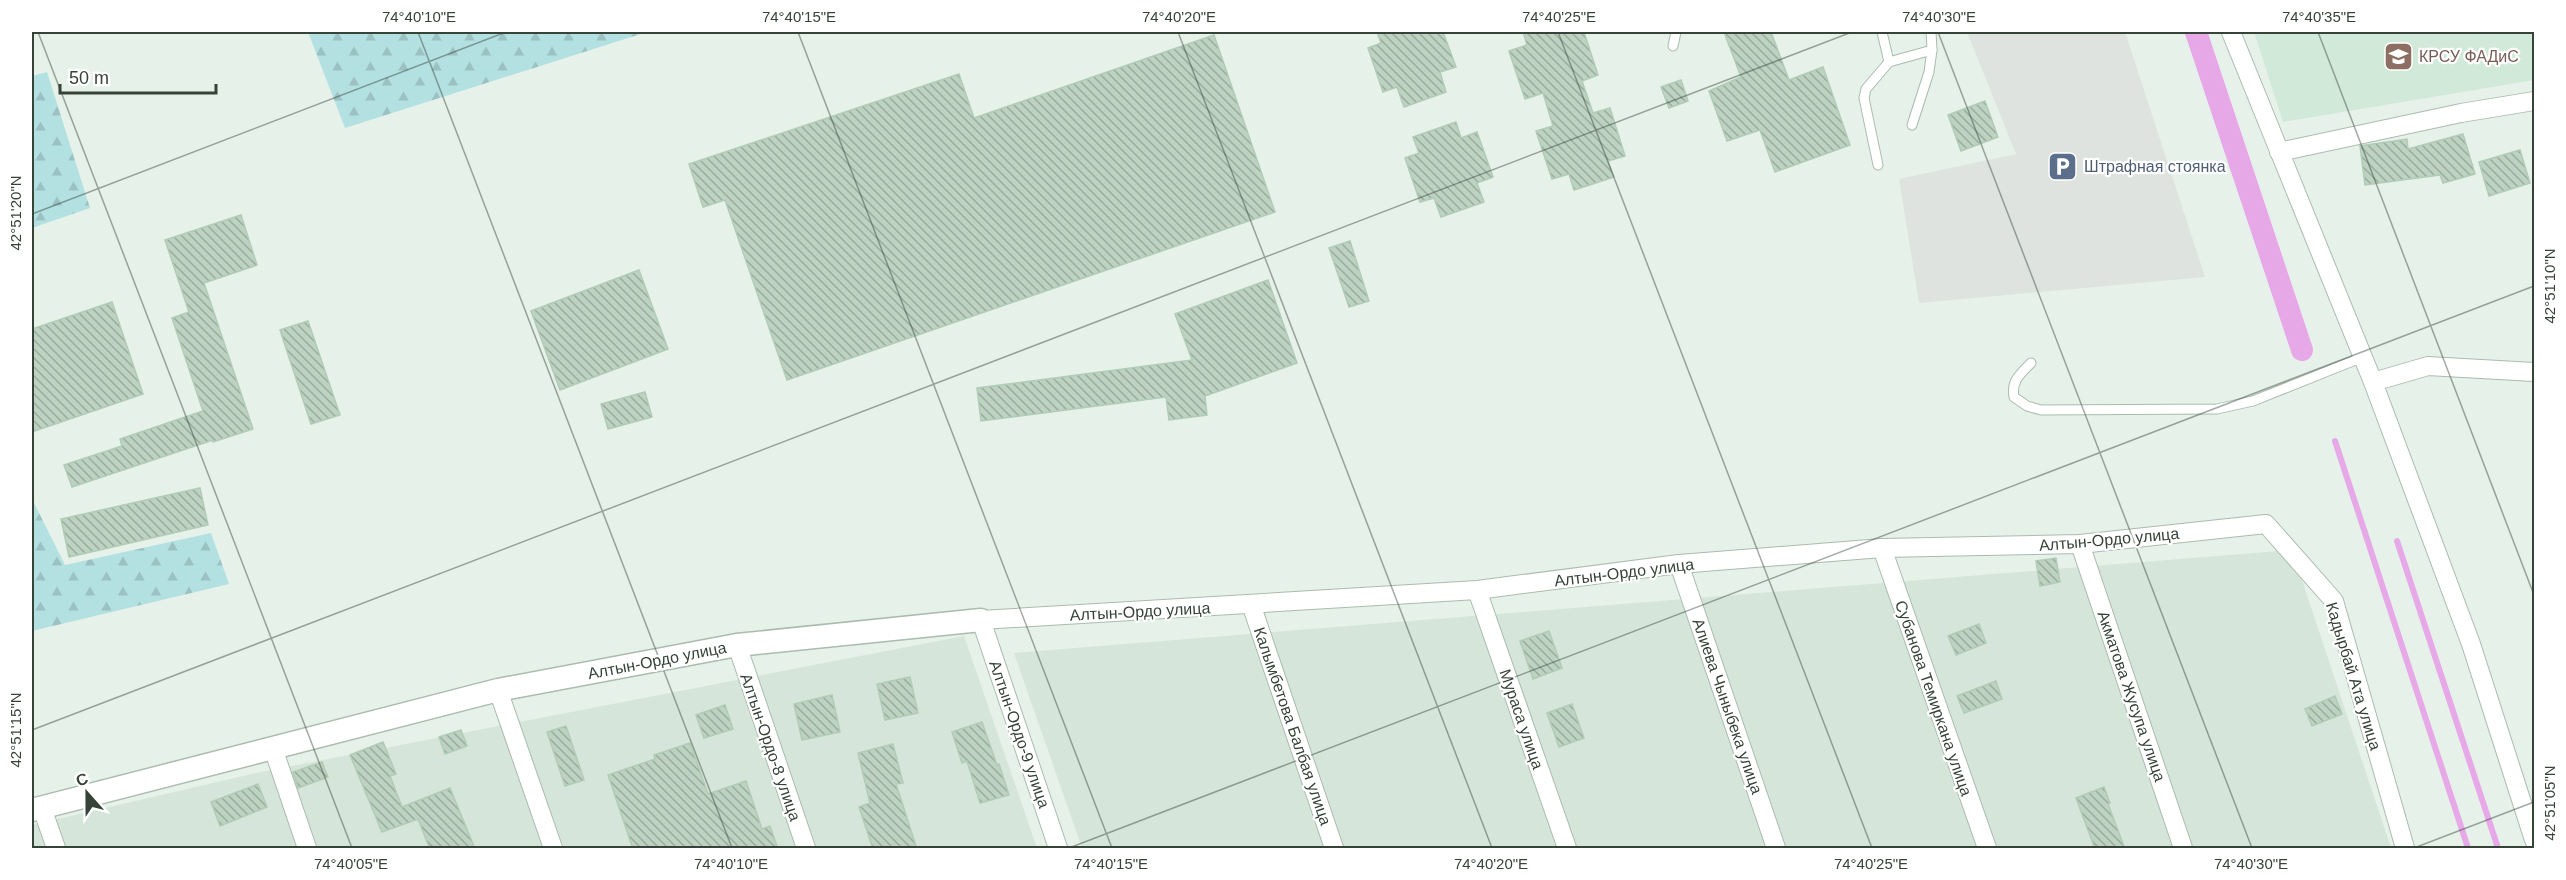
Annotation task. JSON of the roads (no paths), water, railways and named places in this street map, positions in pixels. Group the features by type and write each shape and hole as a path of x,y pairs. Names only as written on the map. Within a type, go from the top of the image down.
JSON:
{"street":[{"path":"2230,32 2392,432 2471,644 2535,840"},
{"path":"2279,152 2462,113 2535,101"},
{"path":"2373,382 2428,366 2535,372"},
{"name":"Алтын-Ордо улица","path":"37,809 498,690 737,645 981,620 1478,590 1679,564 1882,548 2080,544 2266,524"},
{"name":"Кадырбай Ата улица","path":"2266,524 2334,601 2405,849"},
{"name":"Акматова Жусупа улица","path":"2080,544 2183,849"},
{"name":"Субанова Темиркана улица","path":"1882,548 1987,849"},
{"name":"Алиева Чыныбека улица","path":"1679,564 1776,849"},
{"name":"Мураса улица","path":"1478,590 1567,849"},
{"name":"Калымбетова Балбая улица","path":"1251,604 1334,849"},
{"name":"Алтын-Ордо-9 улица","path":"981,620 1058,849"},
{"name":"Алтын-Ордо-8 улица","path":"737,645 806,849"},
{"path":"498,690 553,849"},
{"path":"273,748 307,849"},
{"path":"37,809 56,849"}],"lane":[{"path":"1673,46 1676,32"},
{"path":"1882,32 1889,62"},
{"path":"1912,125 1929,72 1932,50 1931,32"},
{"path":"1878,165 1864,98 1866,89 1889,62 1932,50"},
{"path":"2031,363 2013,384 2014,398 2027,406 2041,410 2217,409 2253,400 2363,357"}],"waterway":[{"path":"2196,32 2302,350"},
{"path":"2335,441 2468,848"},
{"path":"2397,541 2498,848"}],"place":[{"name":"КРСУ ФАДиС","path":"2398,56"},
{"name":"Штрафная стоянка","path":"2063,166"}]}
